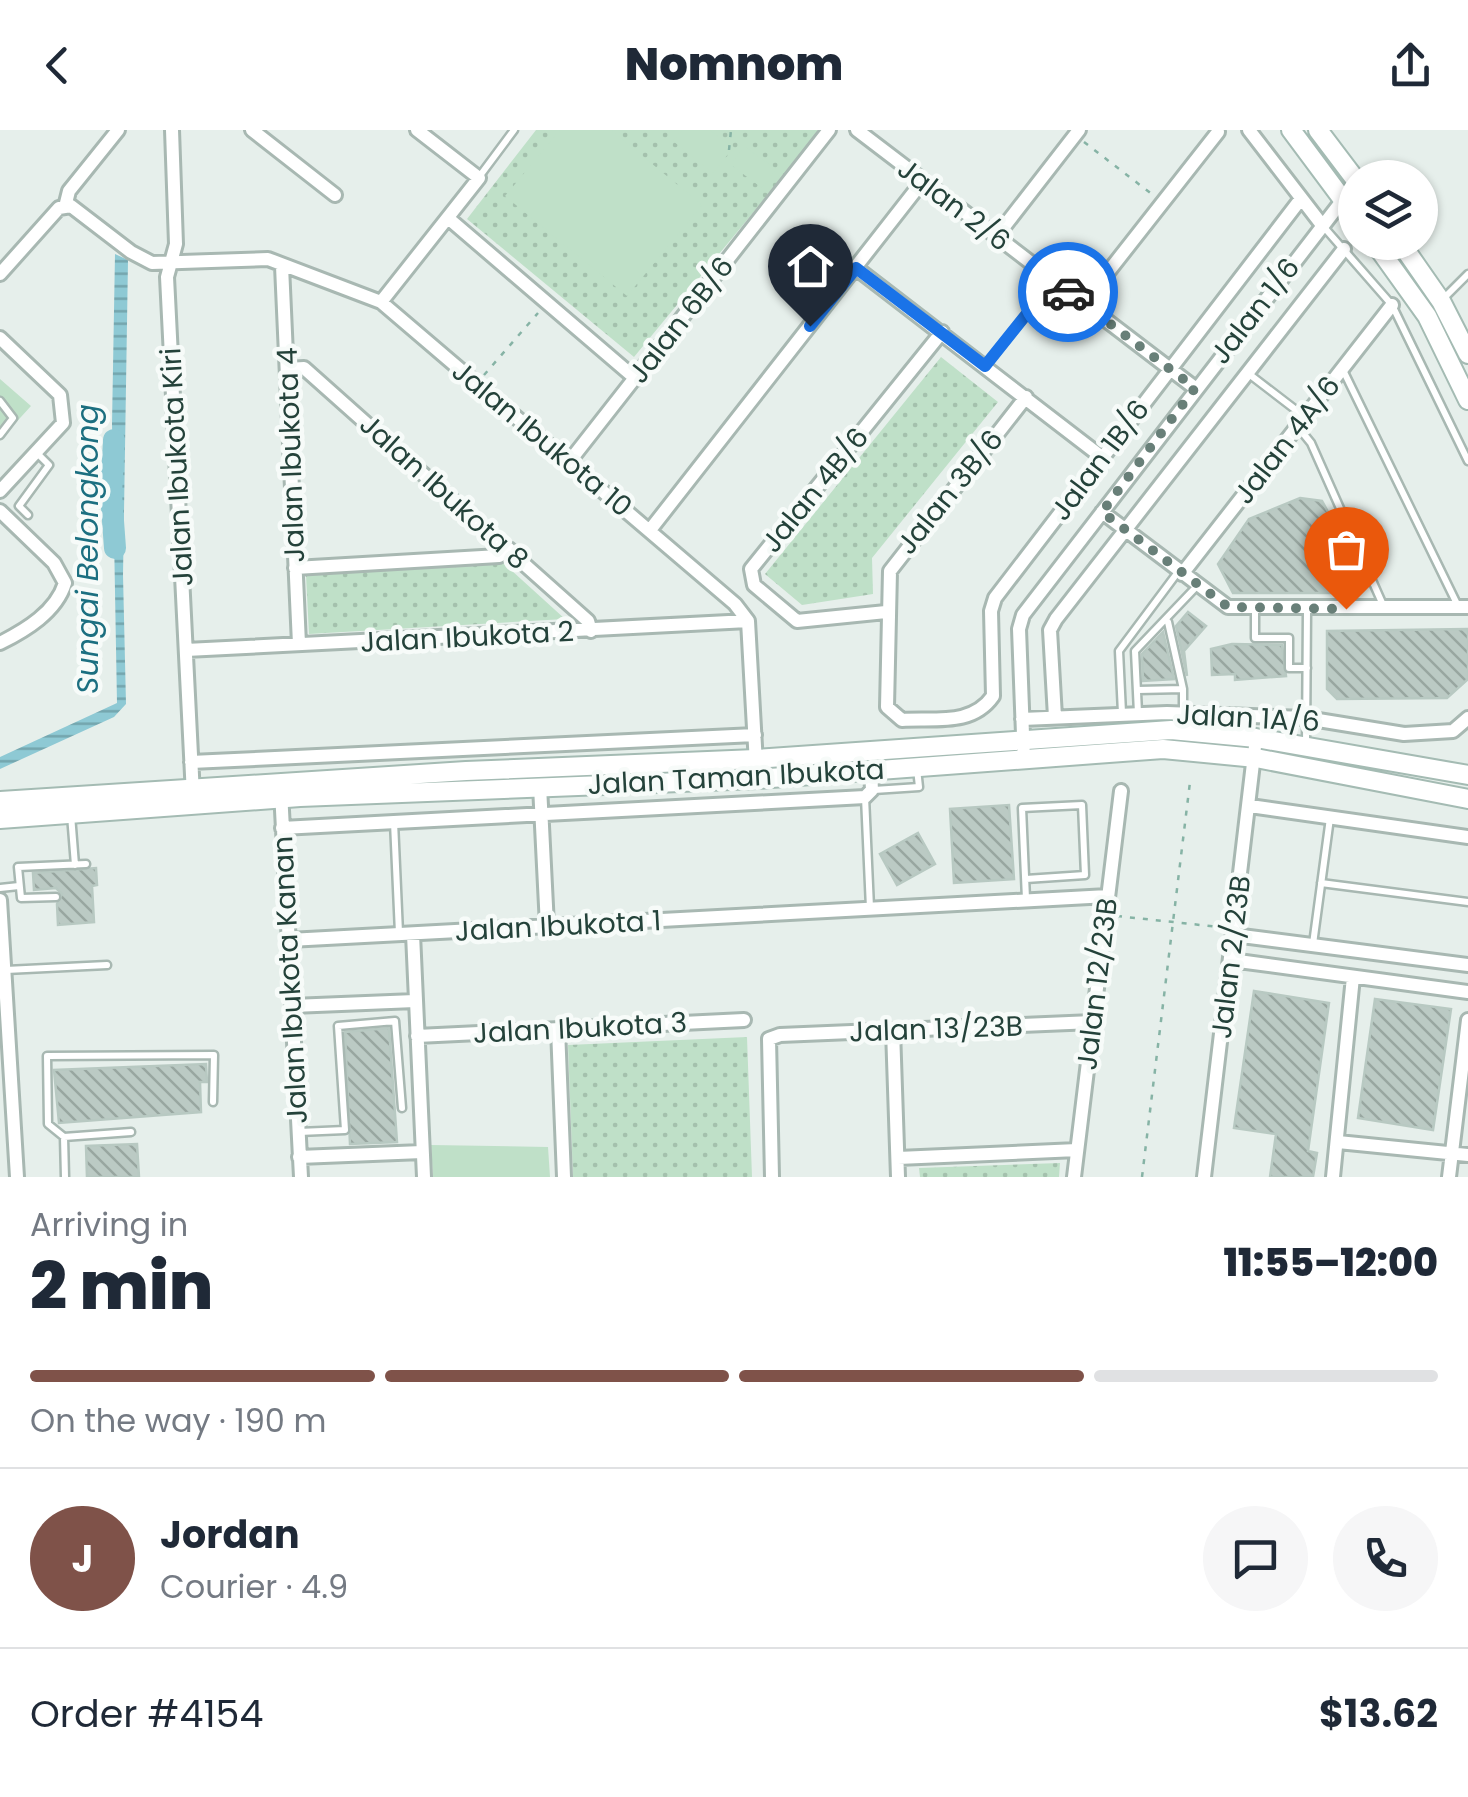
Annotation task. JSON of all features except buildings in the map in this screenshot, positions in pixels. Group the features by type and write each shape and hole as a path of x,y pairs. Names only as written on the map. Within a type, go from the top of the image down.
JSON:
{"main road":[{"path":"1290,130 1338,175"},
{"path":"1318,130 1338,165"},
{"path":"1387,260 1427,316 1468,400"},
{"path":"1413,260 1441,300 1468,354"},
{"name":"Jalan Taman Ibukota","path":"0,801 193,797 466,771 756,759 1171,730 1256,738 1468,775"},
{"name":"Jalan Taman Ibukota","path":"280,791 757,778 870,786 917,768 1163,749 1256,758 1468,799"},
{"name":"Jalan Taman Ibukota","path":"0,819 71,814 193,797"}],"street":[{"path":"65,207 69,191 118,130"},
{"name":"Jalan Ibukota Kiri","path":"172,130 176,244 168,265 193,797"},
{"path":"252,130 335,195"},
{"path":"381,302 479,178 416,130"},
{"name":"Jalan 6B/6","path":"569,462 828,130"},
{"name":"Jalan 2/6","path":"856,130 1195,388"},
{"path":"996,237 1075,135 1056,130"},
{"path":"1249,130 1322,225"},
{"path":"1083,304 1218,132"},
{"path":"650,530 922,182"},
{"name":"Jalan 1B/6","path":"947,718 977,715 994,696 991,610 995,598 1300,200"},
{"name":"Jalan 1/6","path":"1024,761 1019,629 1023,614 1338,204"},
{"path":"0,274 59,208 72,206 131,252 168,265"},
{"path":"448,218 636,379"},
{"path":"1055,717 1050,630 1338,258"},
{"name":"Jalan Ibukota 10","path":"168,265 268,260 381,302 650,530 748,621"},
{"name":"Jalan Ibukota 4","path":"282,266 299,644"},
{"path":"856,268 1102,458"},
{"name":"Jalan 4A/6","path":"1180,573 1392,305"},
{"name":"Jalan 4B/6","path":"886,612 797,621 754,585 751,569 942,332"},
{"path":"0,338 60,395 62,423 0,491"},
{"name":"Jalan Ibukota 8","path":"288,369 304,368 588,621 591,631"},
{"name":"Jalan 3B/6","path":"947,718 902,720 887,707 886,612 894,563 1026,398"},
{"path":"0,512 54,563 64,583 61,594 33,624 0,643"},
{"path":"1102,512 1228,607 1463,608"},
{"path":"296,568 498,556 509,549"},
{"path":"748,621 757,778"},
{"name":"Jalan Ibukota 2","path":"186,650 748,621"},
{"name":"Jalan 1A/6","path":"1022,719 1122,714 1306,718 1404,734 1453,731 1468,718"},
{"path":"191,762 754,735"},
{"name":"Jalan 2/23B","path":"1204,1177 1256,738"},
{"path":"464,748 466,771"},
{"path":"540,786 547,926"},
{"path":"282,828 542,814 870,786"},
{"name":"Jalan Ibukota Kanan","path":"280,791 301,1177"},
{"name":"Jalan 12/23B","path":"1074,1177 1121,791"},
{"path":"1250,806 1468,837"},
{"name":"Jalan Ibukota 1","path":"288,940 1108,896"},
{"path":"0,900 17,1177"},
{"path":"1234,932 1468,966"},
{"path":"406,934 417,1036 424,1177"},
{"path":"1231,960 1468,992"},
{"path":"1333,1177 1354,977"},
{"path":"292,1006 414,1001"},
{"name":"Jalan Ibukota 3","path":"417,1036 744,1020"},
{"path":"1449,1177 1468,1020"},
{"name":"Jalan 13/23B","path":"772,1177 769,1039 780,1035 1093,1022"},
{"path":"558,1029 564,1177"},
{"path":"894,1030 898,1177"},
{"path":"1338,1142 1468,1155"},
{"path":"898,1158 1077,1150"},
{"path":"299,1157 422,1152"}],"lane":[{"path":"479,178 514,130"},
{"path":"1322,225 1338,243"},
{"path":"1353,260 1392,305 1468,461"},
{"path":"1441,300 1468,274"},
{"path":"985,366 1053,281"},
{"path":"1342,369 1463,608"},
{"path":"1248,374 1301,421 1384,609"},
{"path":"0,401 13,418 0,435"},
{"path":"28,515 19,506 49,465 36,452"},
{"path":"1122,714 1119,650 1180,573"},
{"path":"1138,714 1136,652 1154,627 1168,622 1197,586"},
{"path":"1255,609 1255,638 1290,638 1289,668 1306,668"},
{"path":"1306,746 1307,610"},
{"path":"1168,622 1183,690 1183,714"},
{"path":"1138,690 1183,690"},
{"path":"870,786 870,909"},
{"path":"1026,878 1085,875 1082,805 1022,808 1026,900"},
{"path":"71,814 75,864"},
{"path":"1313,946 1330,817"},
{"path":"394,822 406,934"},
{"path":"56,896 21,898 21,865 86,864"},
{"path":"1321,883 1468,902"},
{"path":"0,888 19,886"},
{"path":"3,980 107,965"},
{"path":"298,1132 344,1130 338,1026 395,1020 402,1108"},
{"path":"131,1132 64,1137 48,1124 46,1056 214,1055 213,1102"},
{"path":"399,1062 418,1060"},
{"path":"64,1137 65,1177"}],"path":[{"path":"728,150 731,130"},
{"path":"1075,135 1163,202"},
{"path":"477,384 547,303"},
{"path":"1142,1177 1190,782"},
{"path":"1106,914 1234,932"}],"green space":[{"path":"536,130 817,130 818,134 634,357 467,219"},
{"path":"560,130 611,130 702,205 627,296 505,196"},
{"path":"682,130 710,130 733,148 713,173 673,141"},
{"path":"744,146 776,169 762,188 731,165"},
{"path":"941,357 998,402 872,558 873,594 802,605 765,574"},
{"path":"0,379 31,406 0,440"},
{"path":"501,561 565,619 309,634 306,575"},
{"path":"747,1037 752,1177 573,1177 568,1045"},
{"path":"431,1145 548,1147 550,1177 433,1177"},
{"path":"1060,1163 1059,1177 920,1177 919,1168"}],"water":[{"path":"115,254 128,260 123,575 126,704 114,717 0,769 0,757 117,703 112,424"}],"waterway":[{"name":"Sungai Belongkong","path":"114,440 111,494 115,548"}],"way so far":[{"path":"1068,292 1195,388 1102,512 1228,607 1346,609"}],"route":[{"path":"810,326 856,268 985,366 1053,281 1068,292"}]}
